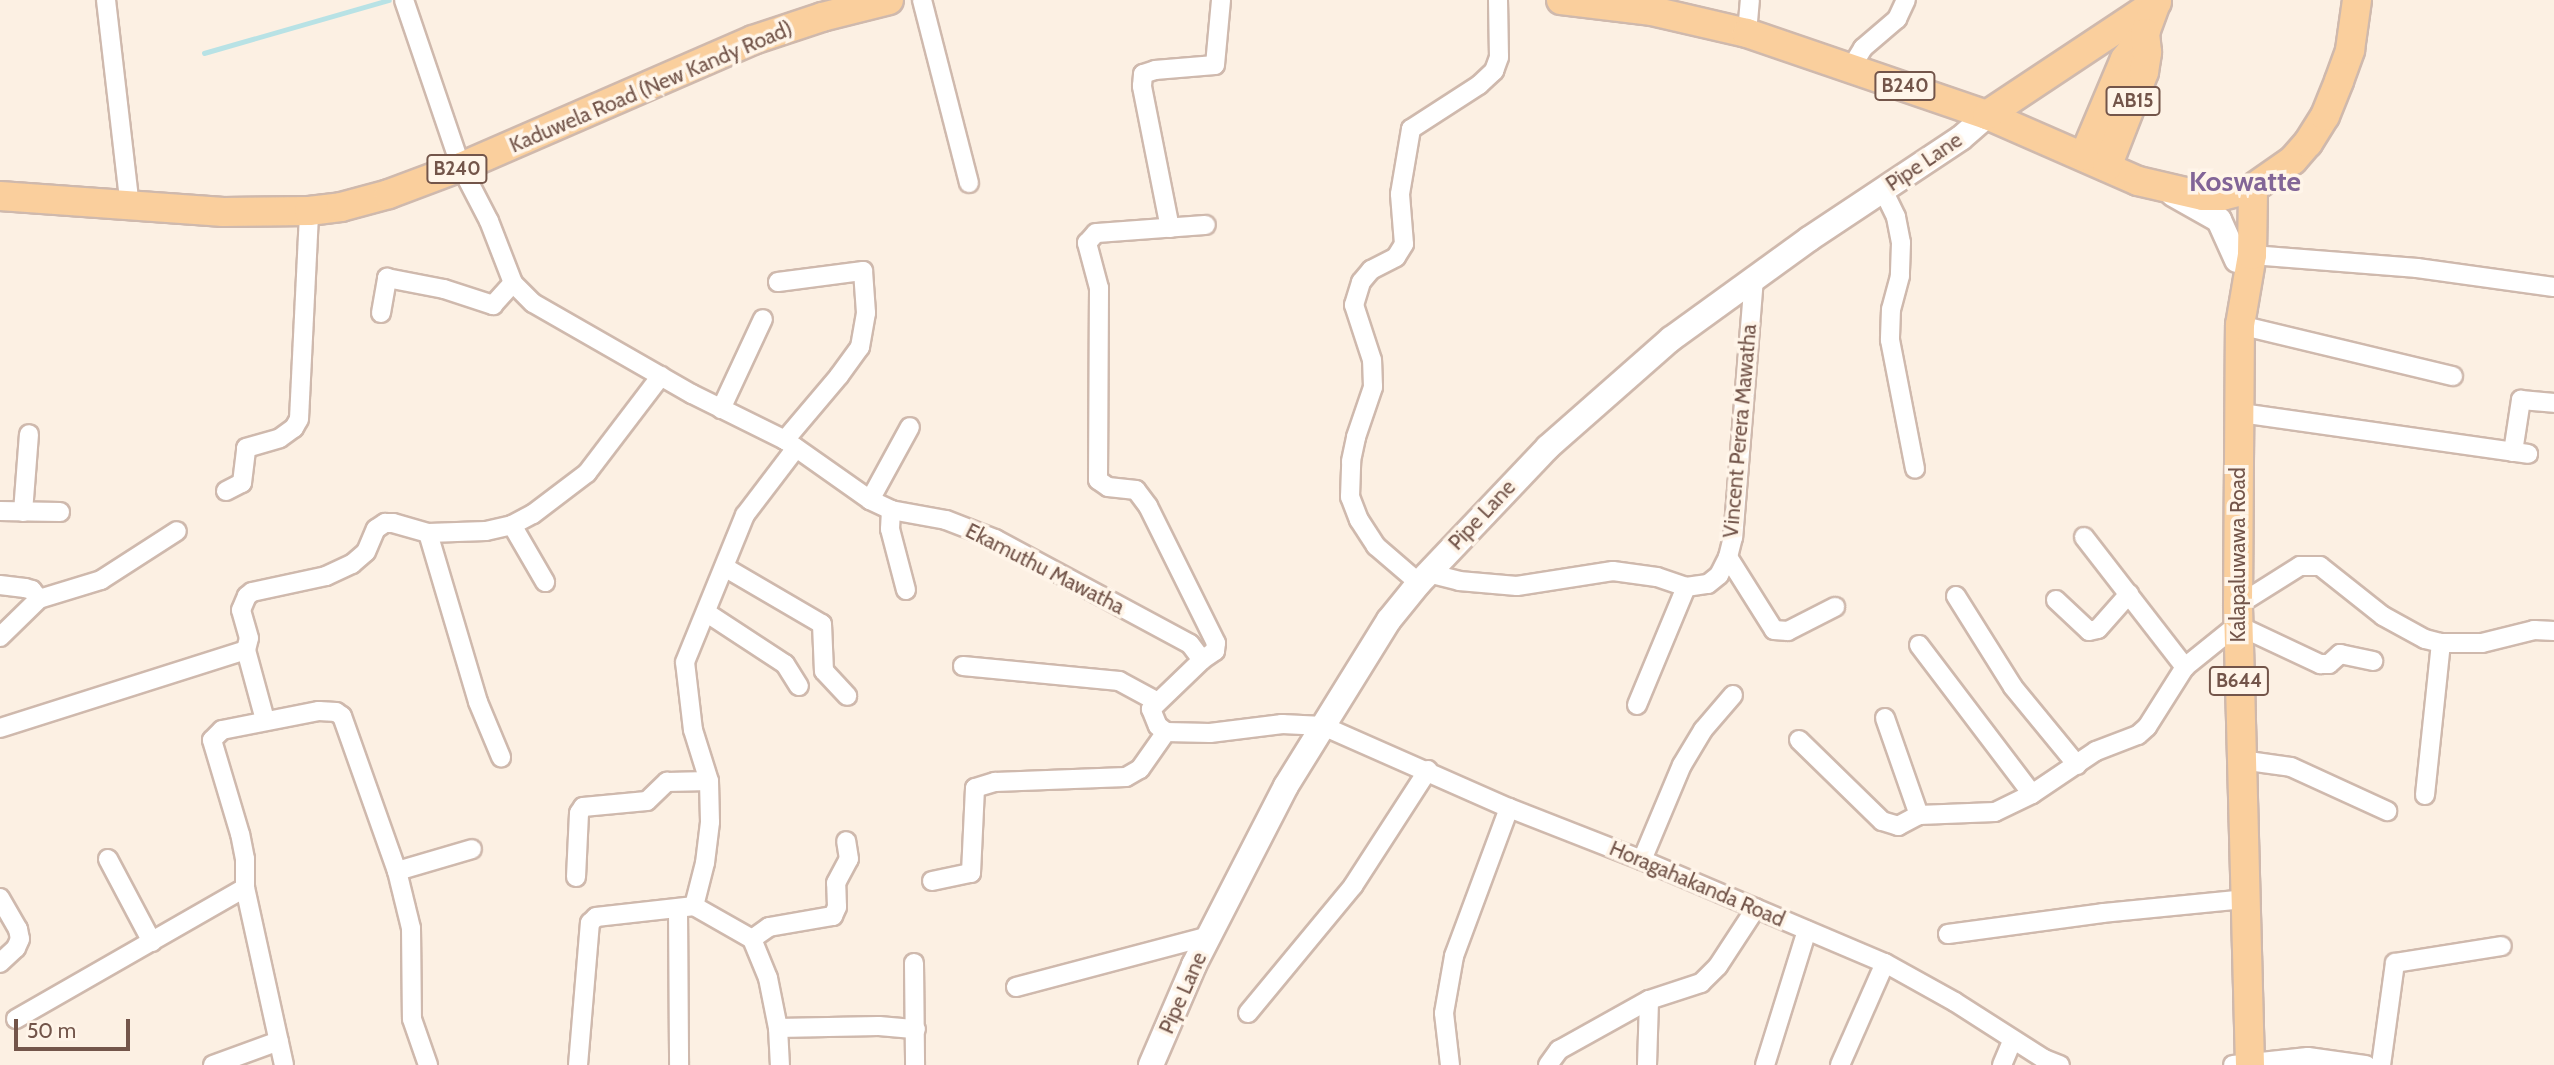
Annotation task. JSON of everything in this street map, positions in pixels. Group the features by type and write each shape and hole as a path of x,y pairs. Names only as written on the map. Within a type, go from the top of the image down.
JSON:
{"main road":[{"name":"Kaduwela Road (New Kandy Road)","path":"0,196 223,212 309,211 388,194 461,167 753,40 822,17 889,0"},
{"name":"B240","path":"1561,0 1652,11 1747,33 1987,115 2165,189 2203,196 2246,190"},
{"path":"2246,190 2293,160 2325,116 2350,50 2357,0"},
{"path":"1987,115 2157,1"},
{"name":"AB15","path":"2095,161 2125,60 2145,33 2157,1"},
{"name":"Kalapaluwawa Road","path":"2244,1064 2245,899 2238,615 2246,190"}],"street":[{"path":"106,0 130,207"},
{"name":"Ekamuthu Mawatha","path":"404,0 461,167 489,221 513,283 533,303 660,376 790,444 870,500 891,510 946,520 995,539 1190,644 1202,660"},
{"path":"922,0 970,183"},
{"path":"1170,228 1142,86 1143,74 1155,70 1215,65 1221,0"},
{"path":"1498,0 1499,57 1494,71 1479,85 1411,129 1400,194 1404,244 1396,257 1371,271 1361,282 1354,304 1372,360 1373,387 1356,437 1350,497 1359,520 1376,546 1423,578 1517,586 1613,572 1657,577 1686,587 1708,584 1719,575 1728,557"},
{"path":"1747,33 1751,0"},
{"path":"1851,68 1863,48 1897,19 1906,0"},
{"name":"Pipe Lane","path":"1152,1065 1209,936 1286,786 1389,620 1423,578 1507,488 1584,413 1671,339 1754,278 1961,138 1987,115"},
{"path":"2165,189 2219,220 2244,258 2417,268 2554,287"},
{"path":"1884,190 1896,217 1901,243 1900,276 1891,309 1890,340 1915,469"},
{"path":"226,491 242,483 246,447 280,438 294,428 299,419 309,211"},
{"path":"1206,225 1096,233 1087,243 1099,288 1096,458 1098,480 1101,484 1136,490 1148,506 1216,643 1211,656 1202,660 1156,701 1151,709 1152,714 1158,726 1166,732 1210,733 1282,724 1323,726"},
{"path":"679,1065 686,908 705,863 710,822 709,780 693,730 684,662 726,568 745,515 790,444 860,347 866,313 863,271 778,282"},
{"path":"381,313 387,278 444,289 493,305 513,283"},
{"name":"Vincent Perera Mawatha","path":"1754,278 1733,537 1728,557 1774,630 1788,631 1835,607"},
{"path":"2242,311 2453,376"},
{"path":"721,409 763,319"},
{"path":"265,720 246,650 249,638 241,610 243,602 252,592 326,576 352,564 366,552 376,528 385,523 428,533 486,531 512,525 533,514 587,473 660,376"},
{"path":"2241,412 2521,453 2521,400 2554,403"},
{"path":"870,500 910,428"},
{"path":"23,512 29,434"},
{"path":"891,510 890,529 906,590"},
{"path":"0,511 60,512"},
{"path":"512,525 545,582"},
{"path":"0,637 39,599 101,580 177,531"},
{"path":"428,533 478,702 501,757"},
{"path":"2084,537 2185,667"},
{"path":"1798,740 1882,821 1898,826 1919,815 1995,812 2032,794 2096,751 2138,735 2147,727 2185,667 2238,615 2300,566 2320,566 2383,616 2425,639 2441,643 2482,643 2534,630 2554,631"},
{"path":"726,568 822,624 824,671 847,696"},
{"path":"0,585 25,587 32,590 39,599"},
{"path":"1637,705 1686,587"},
{"path":"2056,600 2089,631 2098,629 2129,594"},
{"path":"1956,596 2013,687 2077,765"},
{"path":"707,613 785,664 799,686"},
{"path":"2238,615 2320,664 2329,664 2340,654 2373,661"},
{"path":"2425,795 2441,643"},
{"path":"1919,645 2032,794"},
{"path":"0,728 246,650"},
{"path":"963,666 1119,681 1156,701"},
{"path":"1642,860 1682,765 1703,730 1733,695"},
{"path":"284,1065 244,888 245,859 240,834 212,740 222,730 319,710 342,716 397,871 411,928 412,1019 428,1065"},
{"path":"1885,718 1919,815"},
{"name":"Horagahakanda Road","path":"1323,726 1509,808 1642,860 1885,963 1955,1002 2012,1041 2060,1065"},
{"path":"932,881 971,873 975,788 995,782 1126,777 1140,769 1166,732"},
{"path":"2241,760 2291,767 2387,811"},
{"path":"1248,1013 1353,886 1428,770"},
{"path":"576,877 579,813 583,807 647,801 667,782 709,780"},
{"path":"1450,1065 1444,1013 1454,956 1509,808"},
{"path":"752,939 769,927 833,916 837,907 836,883 849,859 846,841"},
{"path":"397,871 471,849"},
{"path":"108,859 152,942"},
{"path":"16,1019 244,888"},
{"path":"0,898 18,929 20,939 16,948 0,963"},
{"path":"1948,934 2103,912 2245,899"},
{"path":"578,1065 590,923 604,916 686,908 752,939 764,962 778,1028 780,1065"},
{"path":"1548,1065 1559,1050 1649,1000 1701,983 1718,966 1756,908"},
{"path":"1765,1065 1807,930"},
{"path":"1016,987 1209,936"},
{"path":"2381,1065 2395,963 2502,946"},
{"path":"914,963 915,1065"},
{"path":"1840,1065 1885,963"},
{"path":"1647,1065 1649,1000"},
{"path":"778,1028 879,1026 916,1029"},
{"path":"213,1065 279,1041"},
{"path":"2002,1065 2012,1041"},
{"path":"2244,1064 2308,1057 2366,1065"}],"waterway":[{"path":"204,53 389,0"}],"district":[{"name":"Koswatte","path":"2245,181"}]}
